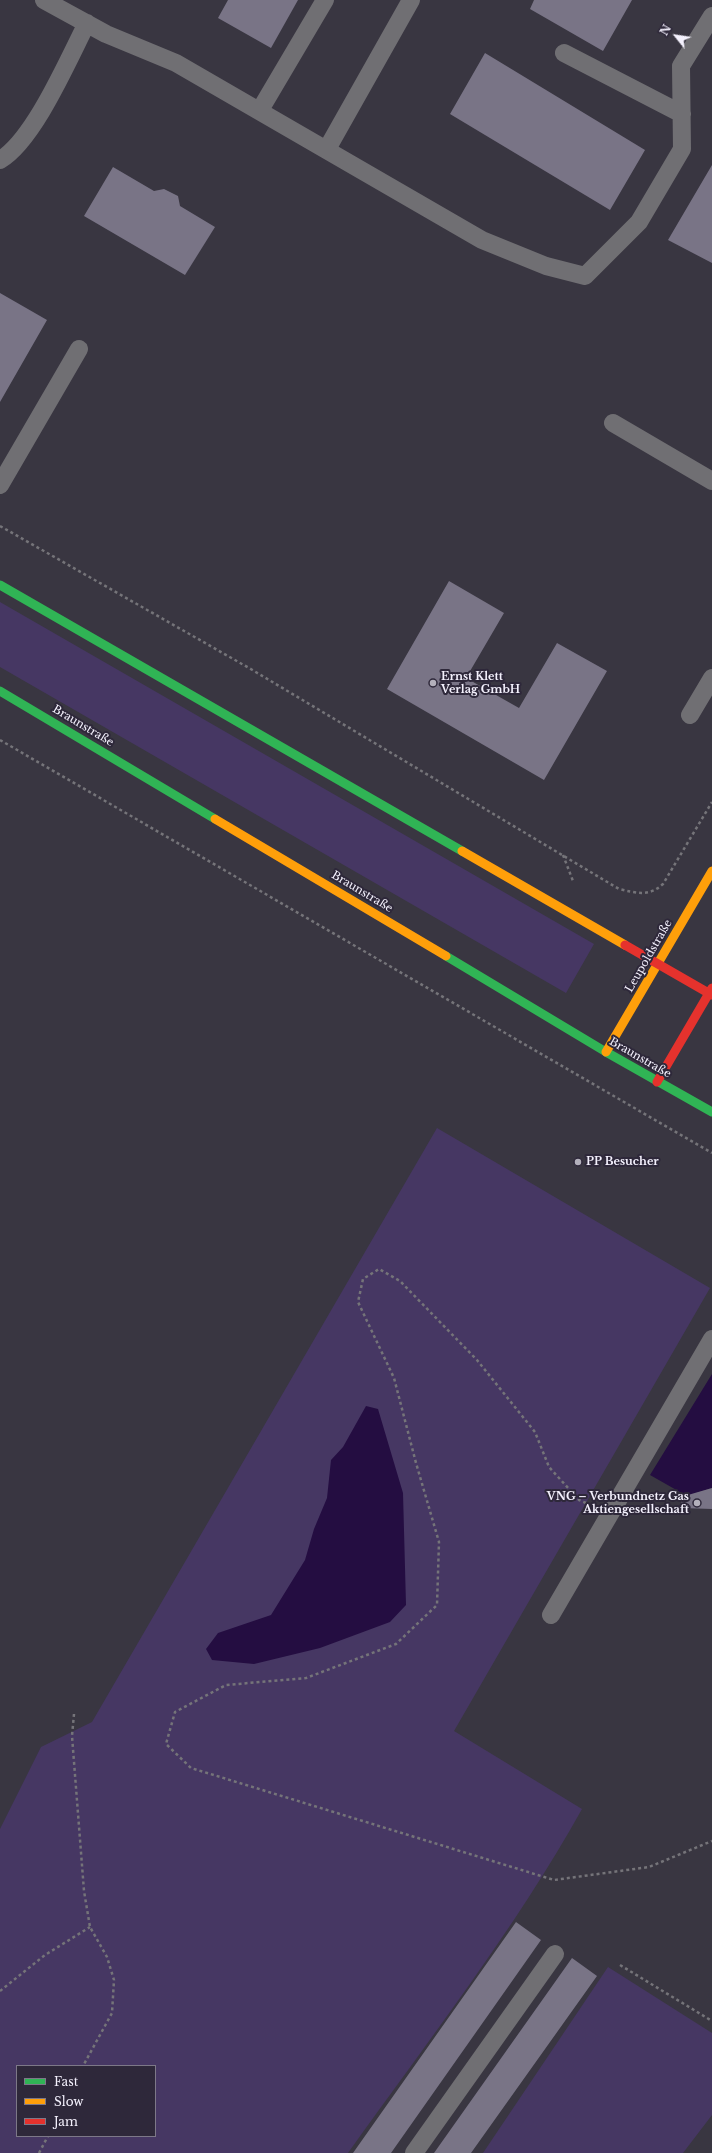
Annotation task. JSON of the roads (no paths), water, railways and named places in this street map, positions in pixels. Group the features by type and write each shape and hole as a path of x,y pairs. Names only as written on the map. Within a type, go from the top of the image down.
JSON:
{"main road":[{"path":"0,585 658,965 711,992 657,1082"},
{"name":"Braunstraße","path":"0,691 606,1052 712,1112"},
{"name":"Leupoldstraße","path":"606,1052 712,871"}],"lane":[{"path":"44,0 131,45 176,63 260,110 482,240 546,266 585,276 639,222 682,149 681,66 712,16"},
{"path":"260,110 324,0"},
{"path":"327,149 411,0"},
{"path":"0,160 9,154 38,118 87,23"},
{"path":"564,53 682,114"},
{"path":"0,485 79,349"},
{"path":"613,423 712,481"},
{"path":"690,715 712,678"},
{"path":"551,1615 712,1339"},
{"path":"414,2153 555,1954"}],"place":[{"name":"Ernst Klett Verlag GmbH","path":"433,683"},
{"name":"PP Besucher","path":"578,1162"},
{"name":"VNG – Verbundnetz Gas Aktiengesellschaft","path":"697,1503"}]}
